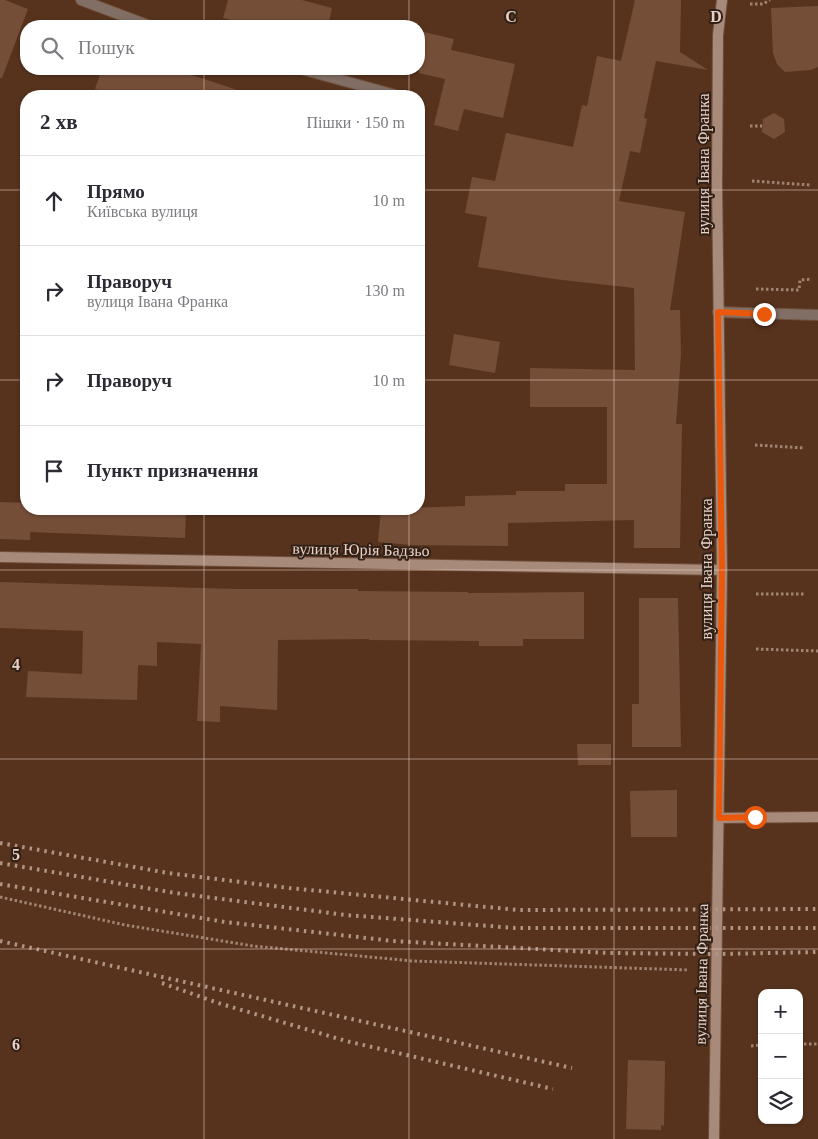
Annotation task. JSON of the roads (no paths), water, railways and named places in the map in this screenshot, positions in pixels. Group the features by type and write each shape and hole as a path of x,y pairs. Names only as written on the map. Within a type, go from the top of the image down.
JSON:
{"main road":[{"name":"вулиця Івана Франка","path":"714,1139 722,570 718,312 718,35 722,0"},
{"name":"вулиця Юрія Бадзьо","path":"0,557 722,570"},
{"path":"719,818 818,817"}],"street":[{"path":"81,0 134,20"},
{"path":"323,75 377,90"},
{"path":"718,312 818,315"}],"railway":[{"path":"0,843 168,873 289,888 518,910 818,909"},
{"path":"0,863 175,893 346,915 515,928 818,928"},
{"path":"0,884 225,922 393,941 608,953 717,954 818,952"},
{"path":"0,941 572,1068"},
{"path":"162,983 218,1003 346,1041 553,1089"}]}
